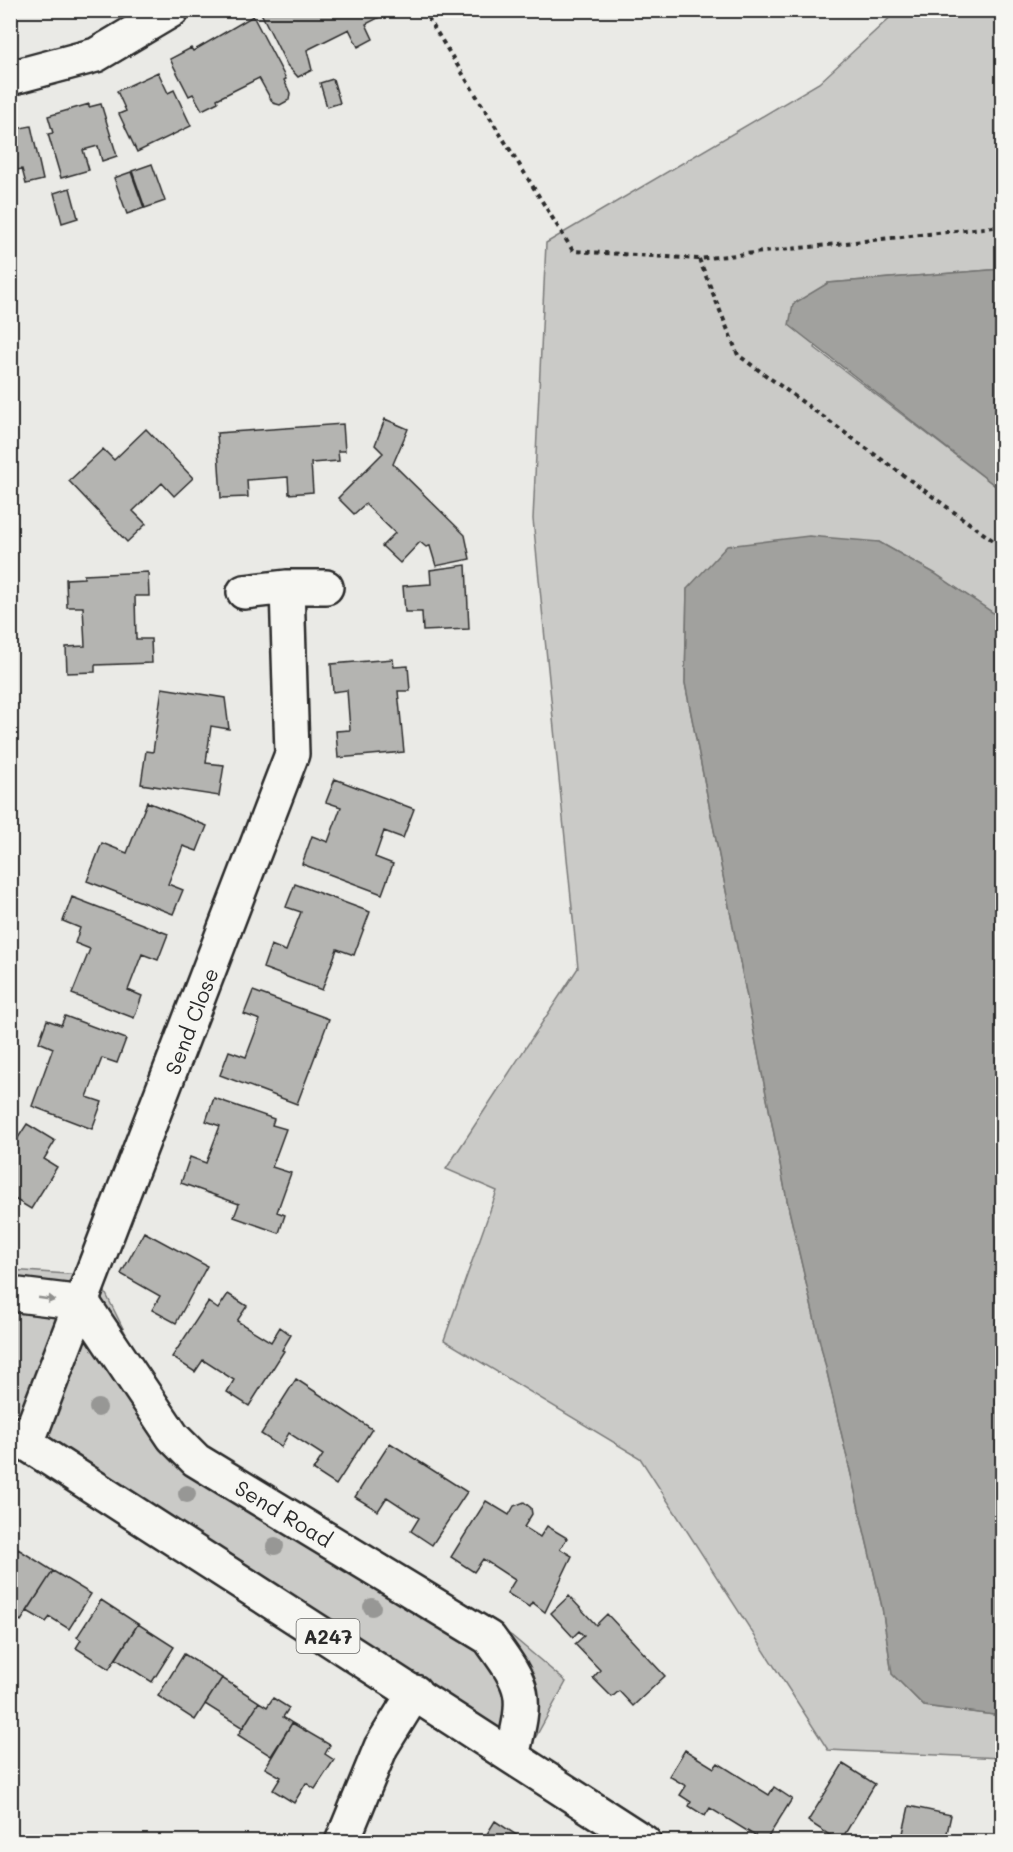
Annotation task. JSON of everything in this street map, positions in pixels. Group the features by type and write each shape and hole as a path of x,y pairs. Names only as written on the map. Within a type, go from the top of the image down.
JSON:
{"street":[{"path":"10,78 96,56 172,10"},
{"path":"244,592 287,587 326,587"},
{"name":"Send Close","path":"19,1438 83,1303 292,754 287,587"},
{"path":"10,1294 83,1303"},
{"name":"Send Road","path":"83,1303 173,1437 196,1460 489,1638 516,1676 524,1706 512,1756"},
{"name":"A247","path":"19,1438 644,1842"},
{"path":"342,1842 381,1748 415,1692"}],"path":[{"path":"423,10 573,251 699,259 1002,226"},
{"path":"699,259 738,355 1002,547"}],"shaded area":[{"path":"897,11 1002,11 1002,269 828,283 815,348 1002,491 1002,619 934,573 879,542 687,589 685,683 789,1210 882,1607 892,1674 924,1706 1002,1716 1002,1758 828,1750 640,1458 444,1340 497,1191 446,1169 578,968 533,519 546,243 819,83"},
{"path":"1002,269 1002,491 789,325 793,304 828,283"},
{"path":"809,536 879,542 934,573 1002,619 1002,1716 924,1706 892,1674 882,1607 789,1210 685,683 687,589 727,546"},
{"path":"10,1270 82,1275 102,1286 171,1425 512,1636 566,1682 528,1751 11,1413"}],"building":[{"path":"384,10 386,14 366,24 373,39 358,47 349,29 307,50 312,70 298,77 287,65 260,11"},
{"path":"253,16 286,79 284,80 290,93 289,100 280,105 273,103 259,78 217,99 218,102 202,110 193,94 189,96 170,59 191,48 193,51"},
{"path":"158,72 168,93 174,90 191,126 137,152 119,114 126,111 117,91"},
{"path":"333,79 340,103 327,107 320,83"},
{"path":"89,104 89,107 101,104 117,156 102,161 98,146 83,150 89,170 61,178 48,134 53,133 48,116"},
{"path":"31,126 43,180 26,184 22,169 10,171 10,130"},
{"path":"152,164 165,201 145,208 132,171"},
{"path":"131,172 144,208 127,214 114,178"},
{"path":"70,188 78,218 62,223 54,193"},
{"path":"385,419 408,429 393,464 465,535 470,559 436,566 430,546 426,547 420,542 400,563 382,546 395,533 365,504 354,514 338,498 383,453 375,445"},
{"path":"343,424 345,451 338,451 339,461 311,463 313,492 289,494 288,477 247,480 248,497 221,498 217,433"},
{"path":"146,429 193,478 174,496 162,483 133,511 146,524 127,542 69,481 103,449 114,460"},
{"path":"466,565 469,629 423,631 422,612 405,612 403,586 431,584 430,570"},
{"path":"148,572 149,596 135,596 136,639 151,639 152,663 95,665 95,672 67,673 66,647 85,646 83,607 67,607 66,579 84,578 84,575"},
{"path":"393,659 394,667 408,666 410,691 398,691 404,752 338,758 336,731 350,730 347,690 333,692 331,664"},
{"path":"162,688 225,698 229,729 211,726 206,763 224,765 219,796 141,784 146,751 153,752"},
{"path":"335,779 414,809 403,838 384,831 375,857 393,864 382,894 302,864 312,836 328,842 341,807 326,802"},
{"path":"147,802 207,826 197,851 183,846 168,884 183,890 173,914 87,881 102,843 127,853"},
{"path":"295,884 370,912 354,955 337,949 322,990 263,968 271,945 286,951 301,912 286,907"},
{"path":"72,897 168,934 158,960 142,954 128,990 142,996 134,1018 72,994 90,949 75,943 80,928 63,921"},
{"path":"253,991 329,1019 297,1104 220,1075 229,1051 246,1057 260,1020 244,1014"},
{"path":"65,1016 126,1039 117,1063 102,1058 87,1097 102,1102 92,1129 32,1106 53,1048 39,1042 47,1020 61,1025"},
{"path":"214,1098 274,1119 272,1125 286,1129 272,1167 291,1173 277,1212 285,1215 279,1233 234,1217 239,1204 181,1183 190,1157 206,1163 220,1126 206,1121"},
{"path":"27,1124 55,1141 44,1159 57,1167 31,1209 13,1198 10,1202 10,1150"},
{"path":"144,1232 207,1266 176,1323 152,1310 160,1296 121,1274"},
{"path":"228,1294 247,1306 237,1321 271,1342 280,1327 291,1335 282,1350 284,1351 249,1406 227,1392 234,1380 203,1360 195,1372 172,1357 208,1302 218,1309"},
{"path":"296,1379 372,1429 336,1485 313,1470 323,1455 289,1433 281,1447 261,1434"},
{"path":"390,1443 467,1492 432,1545 411,1531 419,1518 387,1497 378,1511 355,1497"},
{"path":"486,1501 509,1515 514,1506 524,1502 531,1508 532,1514 524,1527 540,1537 547,1526 567,1538 560,1549 572,1556 545,1612 532,1602 529,1607 507,1593 515,1580 483,1559 474,1572 451,1557"},
{"path":"10,1544 18,1549 10,1562"},
{"path":"18,1549 53,1571 21,1621 10,1614 10,1562"},
{"path":"53,1571 91,1594 69,1629 50,1617 46,1622 27,1611"},
{"path":"569,1596 596,1625 607,1614 665,1676 633,1706 619,1691 612,1697 593,1678 600,1670 575,1644 584,1636 579,1631 573,1637 551,1613"},
{"path":"101,1600 138,1624 109,1669 76,1648 81,1640 77,1637"},
{"path":"138,1624 174,1647 152,1682 116,1659"},
{"path":"184,1654 222,1678 195,1720 158,1696"},
{"path":"222,1678 259,1702 243,1728 205,1704"},
{"path":"273,1698 289,1708 283,1717 292,1723 271,1756 238,1735 259,1702 267,1707"},
{"path":"292,1723 330,1745 325,1754 334,1760 315,1789 306,1783 294,1803 273,1790 281,1777 265,1768"},
{"path":"685,1750 714,1768 718,1763 769,1795 774,1787 792,1799 765,1842 710,1808 705,1816 689,1806 691,1802 680,1795 686,1786 669,1776"},
{"path":"843,1764 875,1784 840,1842 808,1821"},
{"path":"909,1806 951,1815 945,1842 876,1842 878,1833 902,1838"},
{"path":"495,1821 527,1842 482,1842"}]}
